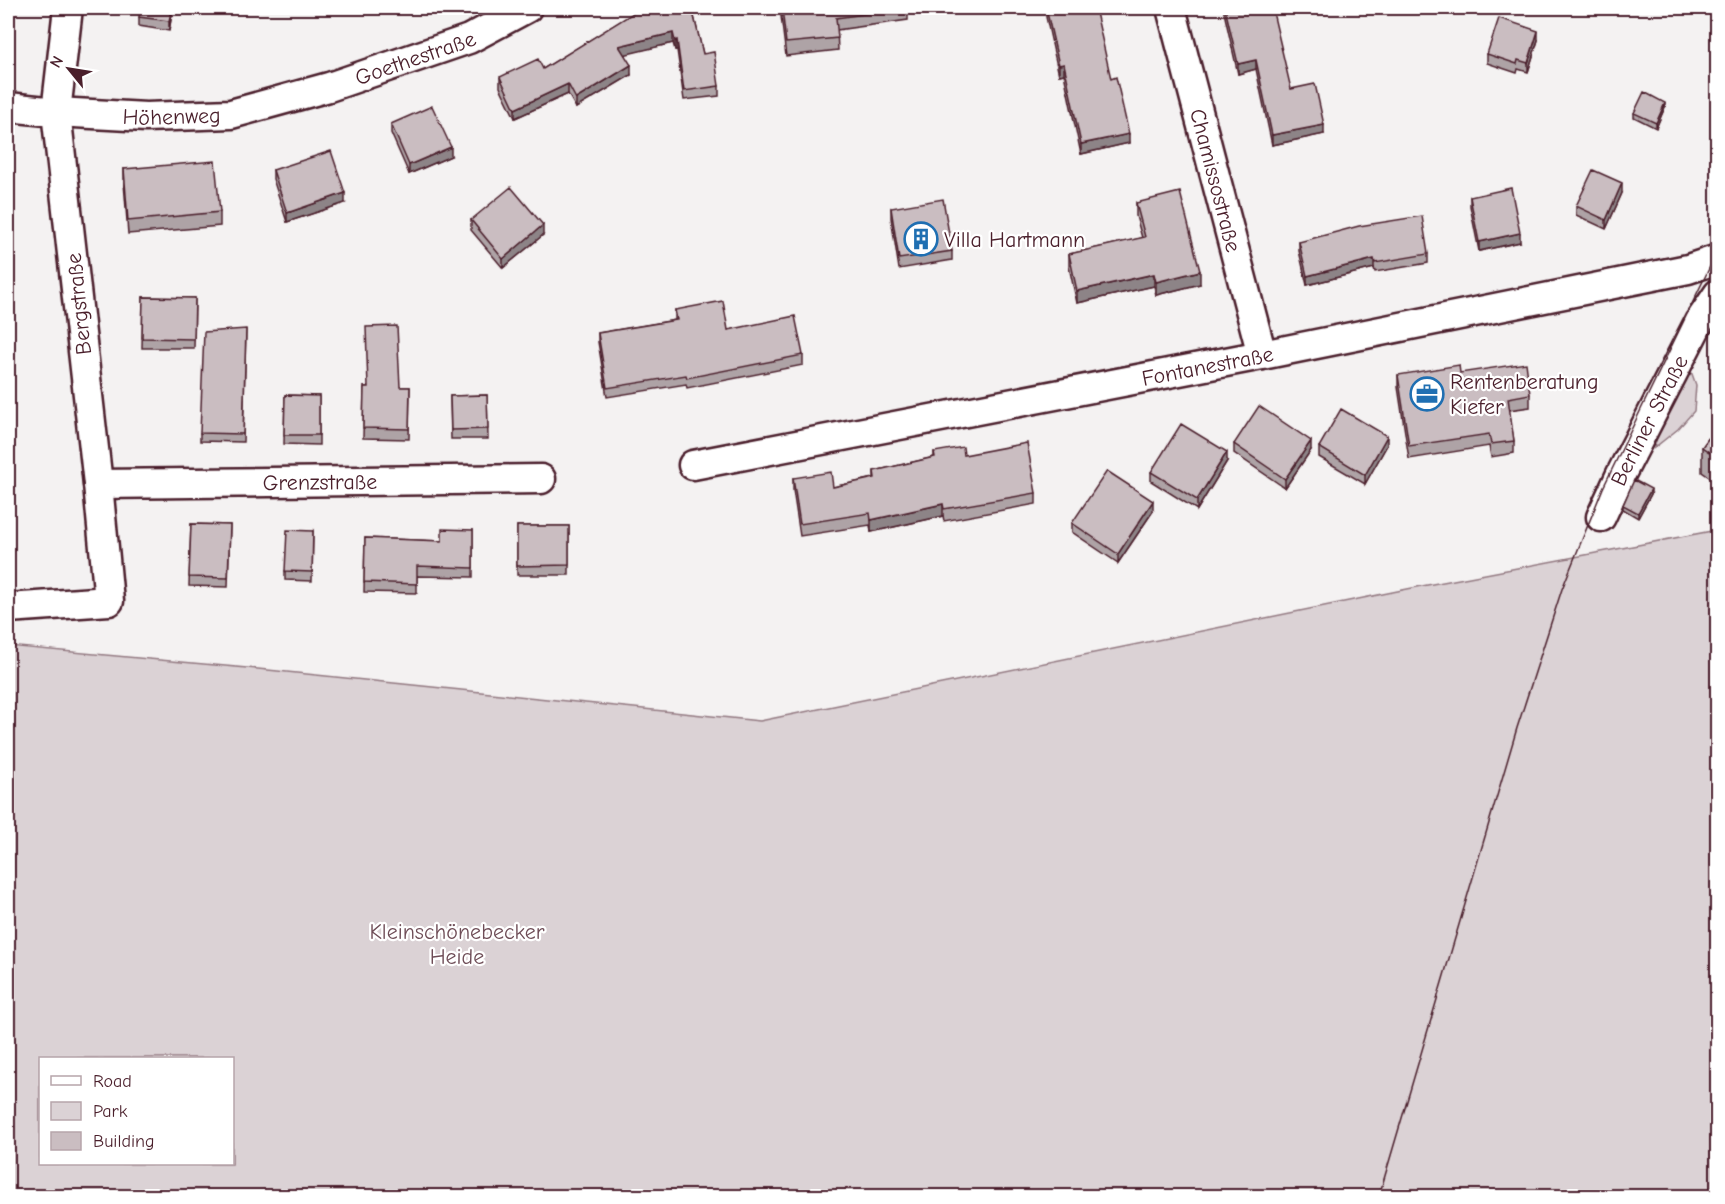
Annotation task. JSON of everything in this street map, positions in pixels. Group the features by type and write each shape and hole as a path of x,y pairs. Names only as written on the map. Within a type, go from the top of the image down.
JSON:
{"street":[{"name":"Bergstraße","path":"8,608 109,601 56,112 68,8"},
{"name":"Goethestraße","path":"331,86 469,39 527,8"},
{"name":"Chamissostraße","path":"1171,8 1262,355"},
{"name":"Höhenweg","path":"8,107 146,117 231,114 331,86"},
{"name":"Fontanestraße","path":"693,465 1262,355 1688,268 1718,259"},
{"name":"Berliner Straße","path":"1601,517 1699,322 1718,294"},
{"name":"Grenzstraße","path":"98,484 541,479"}],"green space":[{"path":"1691,371 1696,385 1694,411 1678,429 1654,448 1664,408"},
{"name":"Kleinschönebecker Heide","path":"1717,530 1717,1196 8,1196 8,646 258,669 760,721 1422,586"}],"building":[{"path":"8,8 13,8 10,31 8,31"},
{"path":"140,8 172,8 169,21 139,17"},
{"path":"634,8 692,8 703,54 714,52 719,86 684,91 677,40 675,41 673,33 619,46 631,65 576,99 568,84 515,109 500,77 538,59 543,69 635,12"},
{"path":"782,8 908,8 836,18 838,38 786,43"},
{"path":"1046,8 1095,8 1111,79 1116,77 1129,134 1081,144 1064,64 1059,65"},
{"path":"1225,8 1257,8 1258,11 1272,8 1291,89 1315,84 1324,125 1272,135 1256,60 1238,64"},
{"path":"1499,18 1538,31 1528,63 1518,60 1517,64 1487,54"},
{"path":"1644,92 1665,103 1656,123 1634,113"},
{"path":"432,106 451,147 409,165 391,124"},
{"path":"331,151 345,193 287,213 273,170"},
{"path":"215,161 220,212 128,221 124,169"},
{"path":"1593,170 1622,183 1606,220 1576,206"},
{"path":"511,187 543,225 503,259 471,220"},
{"path":"1511,188 1520,233 1479,242 1470,197"},
{"path":"1180,192 1200,271 1156,282 1154,274 1077,291 1069,254 1145,237 1136,203"},
{"name":"Villa Hartmann","path":"943,199 952,251 899,259 891,208"},
{"path":"1422,216 1428,254 1375,263 1374,259 1307,276 1299,242 1359,226"},
{"path":"143,297 195,298 194,339 142,338"},
{"path":"723,301 728,330 795,316 803,355 687,378 686,375 607,388 598,333 677,320 675,310"},
{"path":"8,303 13,304 11,333 8,332"},
{"path":"397,326 400,387 410,387 409,429 363,428 364,387 368,387 366,327"},
{"path":"246,329 243,434 200,433 204,332"},
{"path":"1526,363 1530,394 1508,398 1514,441 1491,444 1489,434 1409,446 1398,375 1459,365 1460,373"},
{"path":"285,395 319,396 319,435 284,435"},
{"path":"487,395 488,429 451,430 450,396"},
{"path":"1259,406 1311,441 1285,479 1234,444"},
{"path":"1341,409 1387,436 1365,475 1319,447"},
{"path":"1181,424 1227,452 1197,500 1151,472"},
{"path":"1718,425 1718,458 1702,447"},
{"path":"1027,443 1036,493 944,509 943,504 871,520 870,513 800,524 793,478 831,472 833,487 875,478 874,471 935,457 934,452 963,447 964,455"},
{"path":"1107,471 1153,501 1118,554 1072,523"},
{"path":"1634,480 1651,489 1638,513 1623,505"},
{"path":"191,524 230,525 228,578 189,577"},
{"path":"517,526 569,526 569,565 517,566"},
{"path":"442,529 473,530 473,568 417,566 417,584 364,582 365,538 442,541"},
{"path":"287,530 313,531 312,572 285,571"}],"tram line":[{"path":"1379,1196 1517,728 1562,589 1603,488 1718,250"}],"place":[{"name":"Villa Hartmann","path":"921,239"},
{"name":"Rentenberatung Kiefer","path":"1427,394"}]}
